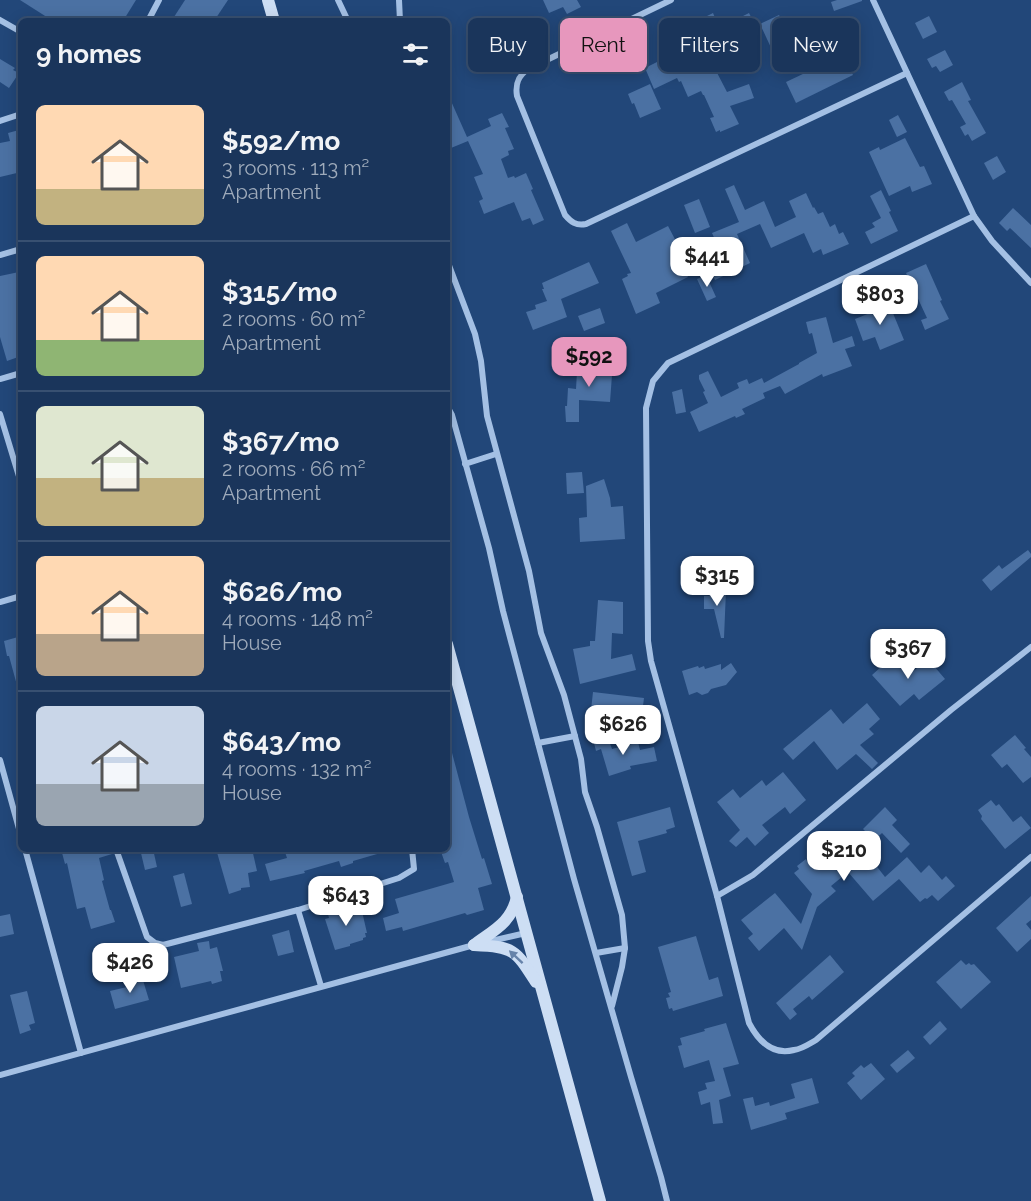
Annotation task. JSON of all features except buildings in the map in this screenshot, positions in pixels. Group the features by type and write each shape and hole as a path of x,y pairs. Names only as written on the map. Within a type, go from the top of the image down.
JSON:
{"main road":[{"path":"268,0 273,18"},
{"path":"450,655 600,1201"},
{"path":"474,945 508,918 517,897"},
{"path":"474,945 500,946 514,953 544,993"}],"street":[{"path":"150,18 159,0"},
{"path":"338,0 347,18"},
{"path":"399,0 400,18"},
{"path":"671,0 528,69 517,80 517,96 565,215 575,224 586,224 907,73"},
{"path":"873,0 974,216 992,241 1031,283"},
{"path":"0,20 18,30"},
{"path":"0,121 18,115"},
{"path":"974,216 668,363 653,381 646,408 648,641 651,661 717,896 749,1023 764,1044 780,1051 793,1051 816,1040 1031,857"},
{"path":"0,255 18,250"},
{"path":"450,268 475,334 481,361 487,416 529,571 541,633 564,695 581,759 585,792 622,915 625,948 612,1007"},
{"path":"0,379 18,375"},
{"path":"450,411 489,549 502,611 538,743 667,1201"},
{"path":"0,414 18,473"},
{"path":"465,464 496,454"},
{"path":"0,602 18,597"},
{"path":"717,896 753,875 951,710 1031,647"},
{"path":"538,743 575,736"},
{"path":"0,760 18,825"},
{"path":"26,852 81,1053"},
{"path":"117,852 147,937 154,943 163,945 298,910 399,879 414,869 412,852"},
{"path":"298,910 321,986"},
{"path":"0,1075 321,986 527,933"},
{"path":"596,953 625,948"}]}
